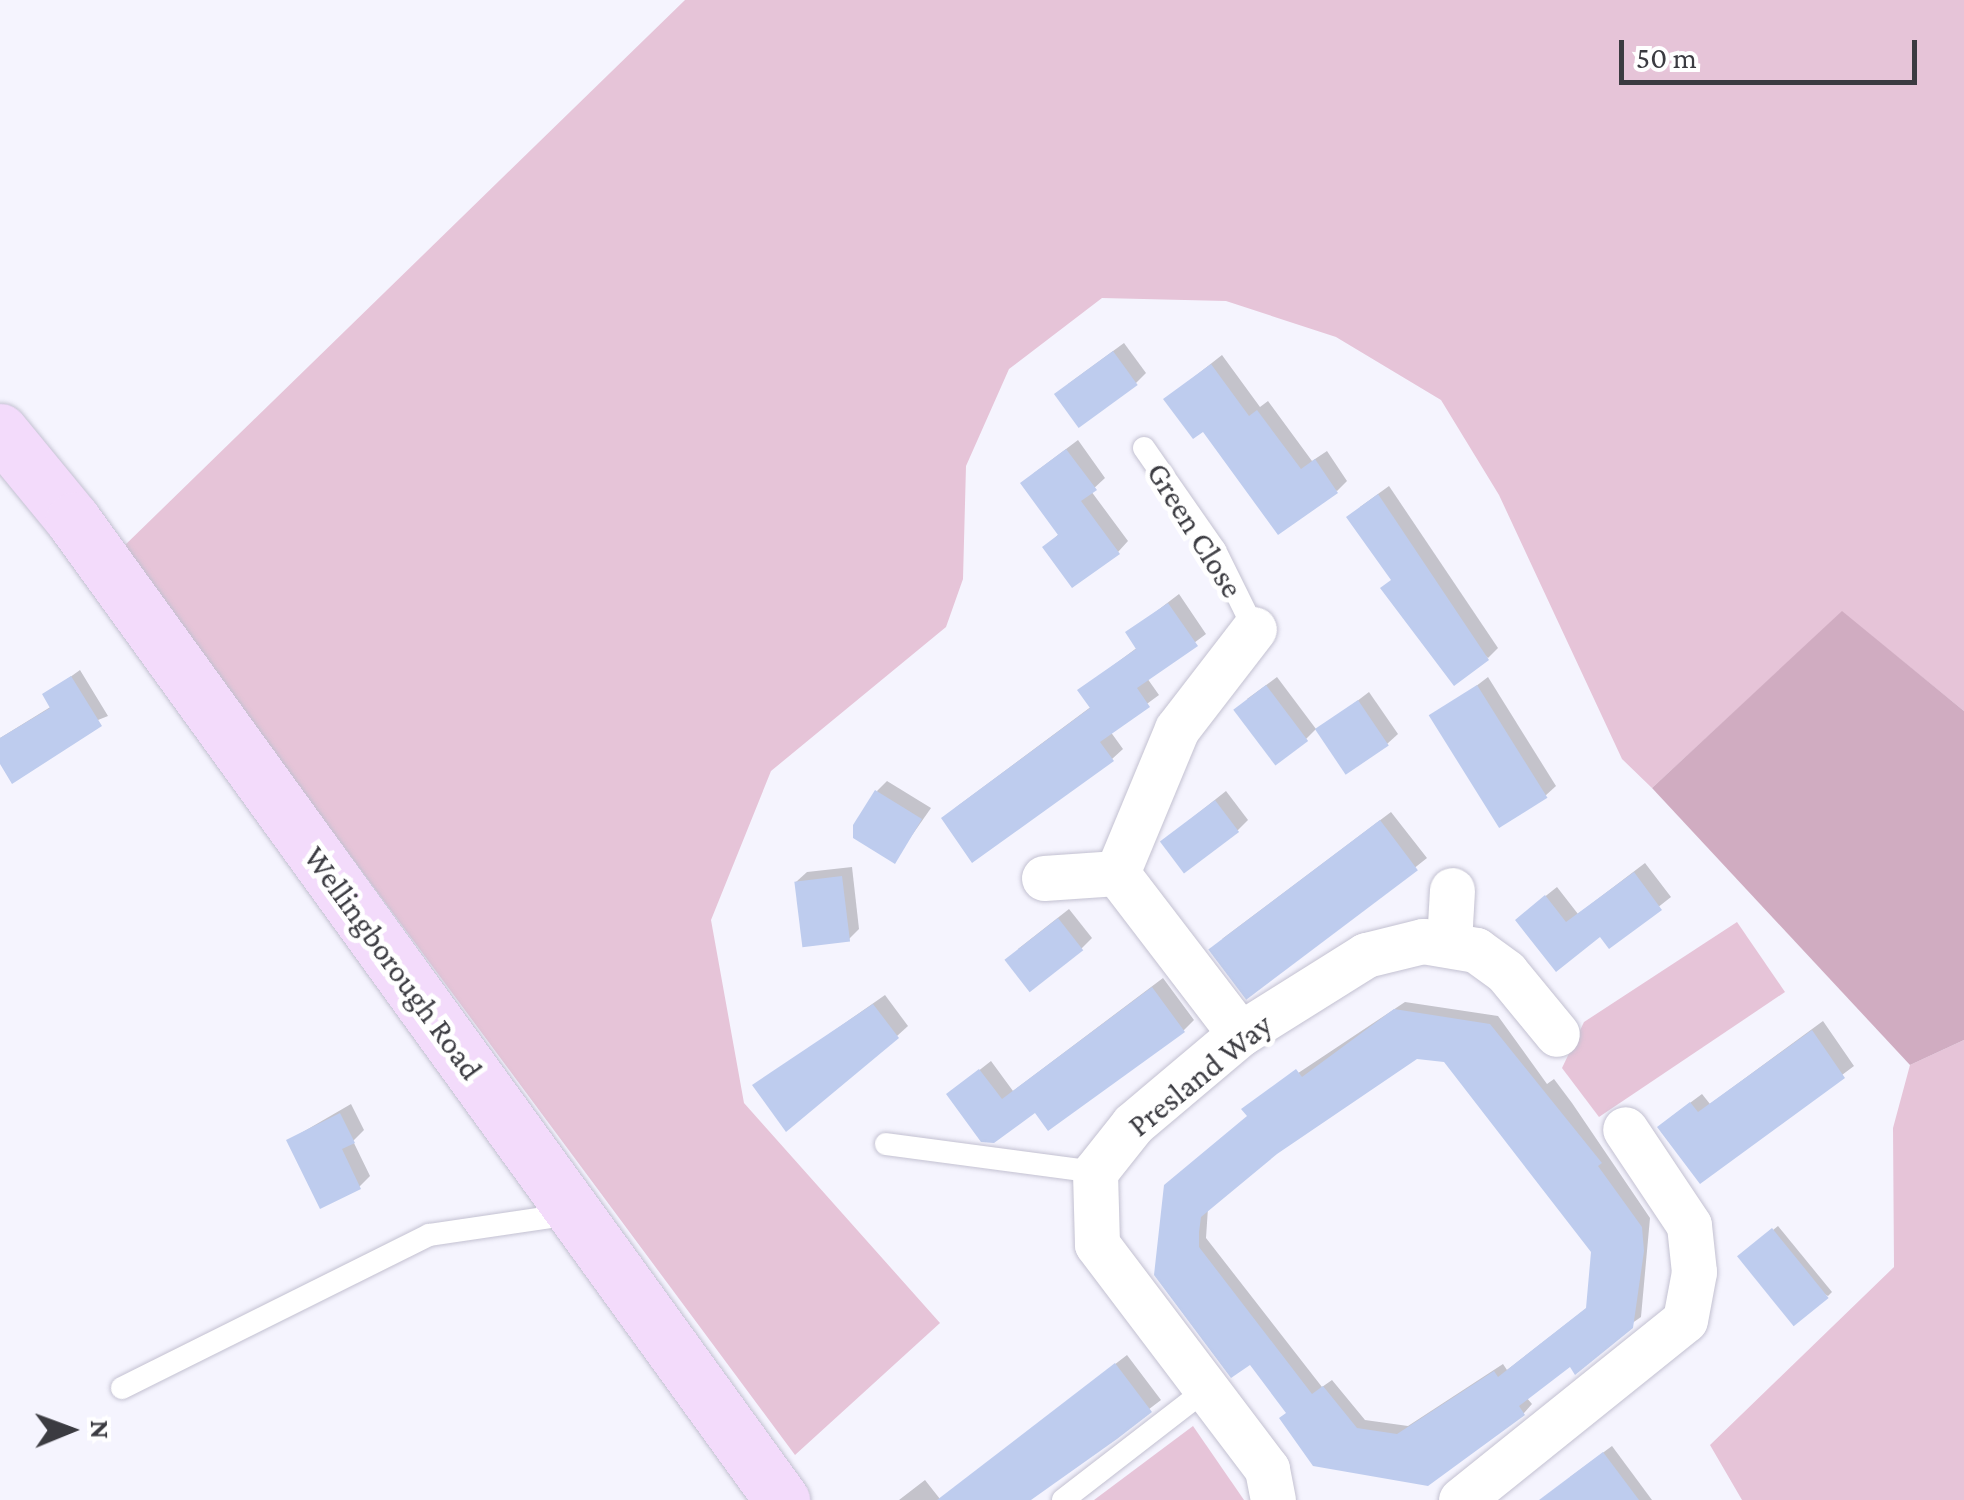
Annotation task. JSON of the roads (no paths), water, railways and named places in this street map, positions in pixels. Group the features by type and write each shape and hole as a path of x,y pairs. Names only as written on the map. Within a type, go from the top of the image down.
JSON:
{"main road":[{"name":"Wellingborough Road","path":"0,431 73,520 782,1500"}],"street":[{"name":"Green Close","path":"1117,873 1177,729 1254,629"},
{"path":"1044,878 1117,873 1240,1034"},
{"path":"1452,890 1448,942 1476,950 1506,972 1557,1034"},
{"name":"Presland Way","path":"1095,1172 1134,1124 1240,1034 1366,955 1423,941 1448,942"},
{"path":"1476,1497 1605,1380 1685,1320 1694,1272 1689,1226 1626,1129"},
{"path":"1095,1172 1097,1244 1204,1391 1267,1469 1273,1500"}],"lane":[{"name":"Green Close","path":"1144,448 1215,550 1254,629"},
{"path":"886,1144 1095,1172"},
{"path":"122,1388 429,1234 574,1214"},
{"path":"1062,1500 1204,1391"}]}
